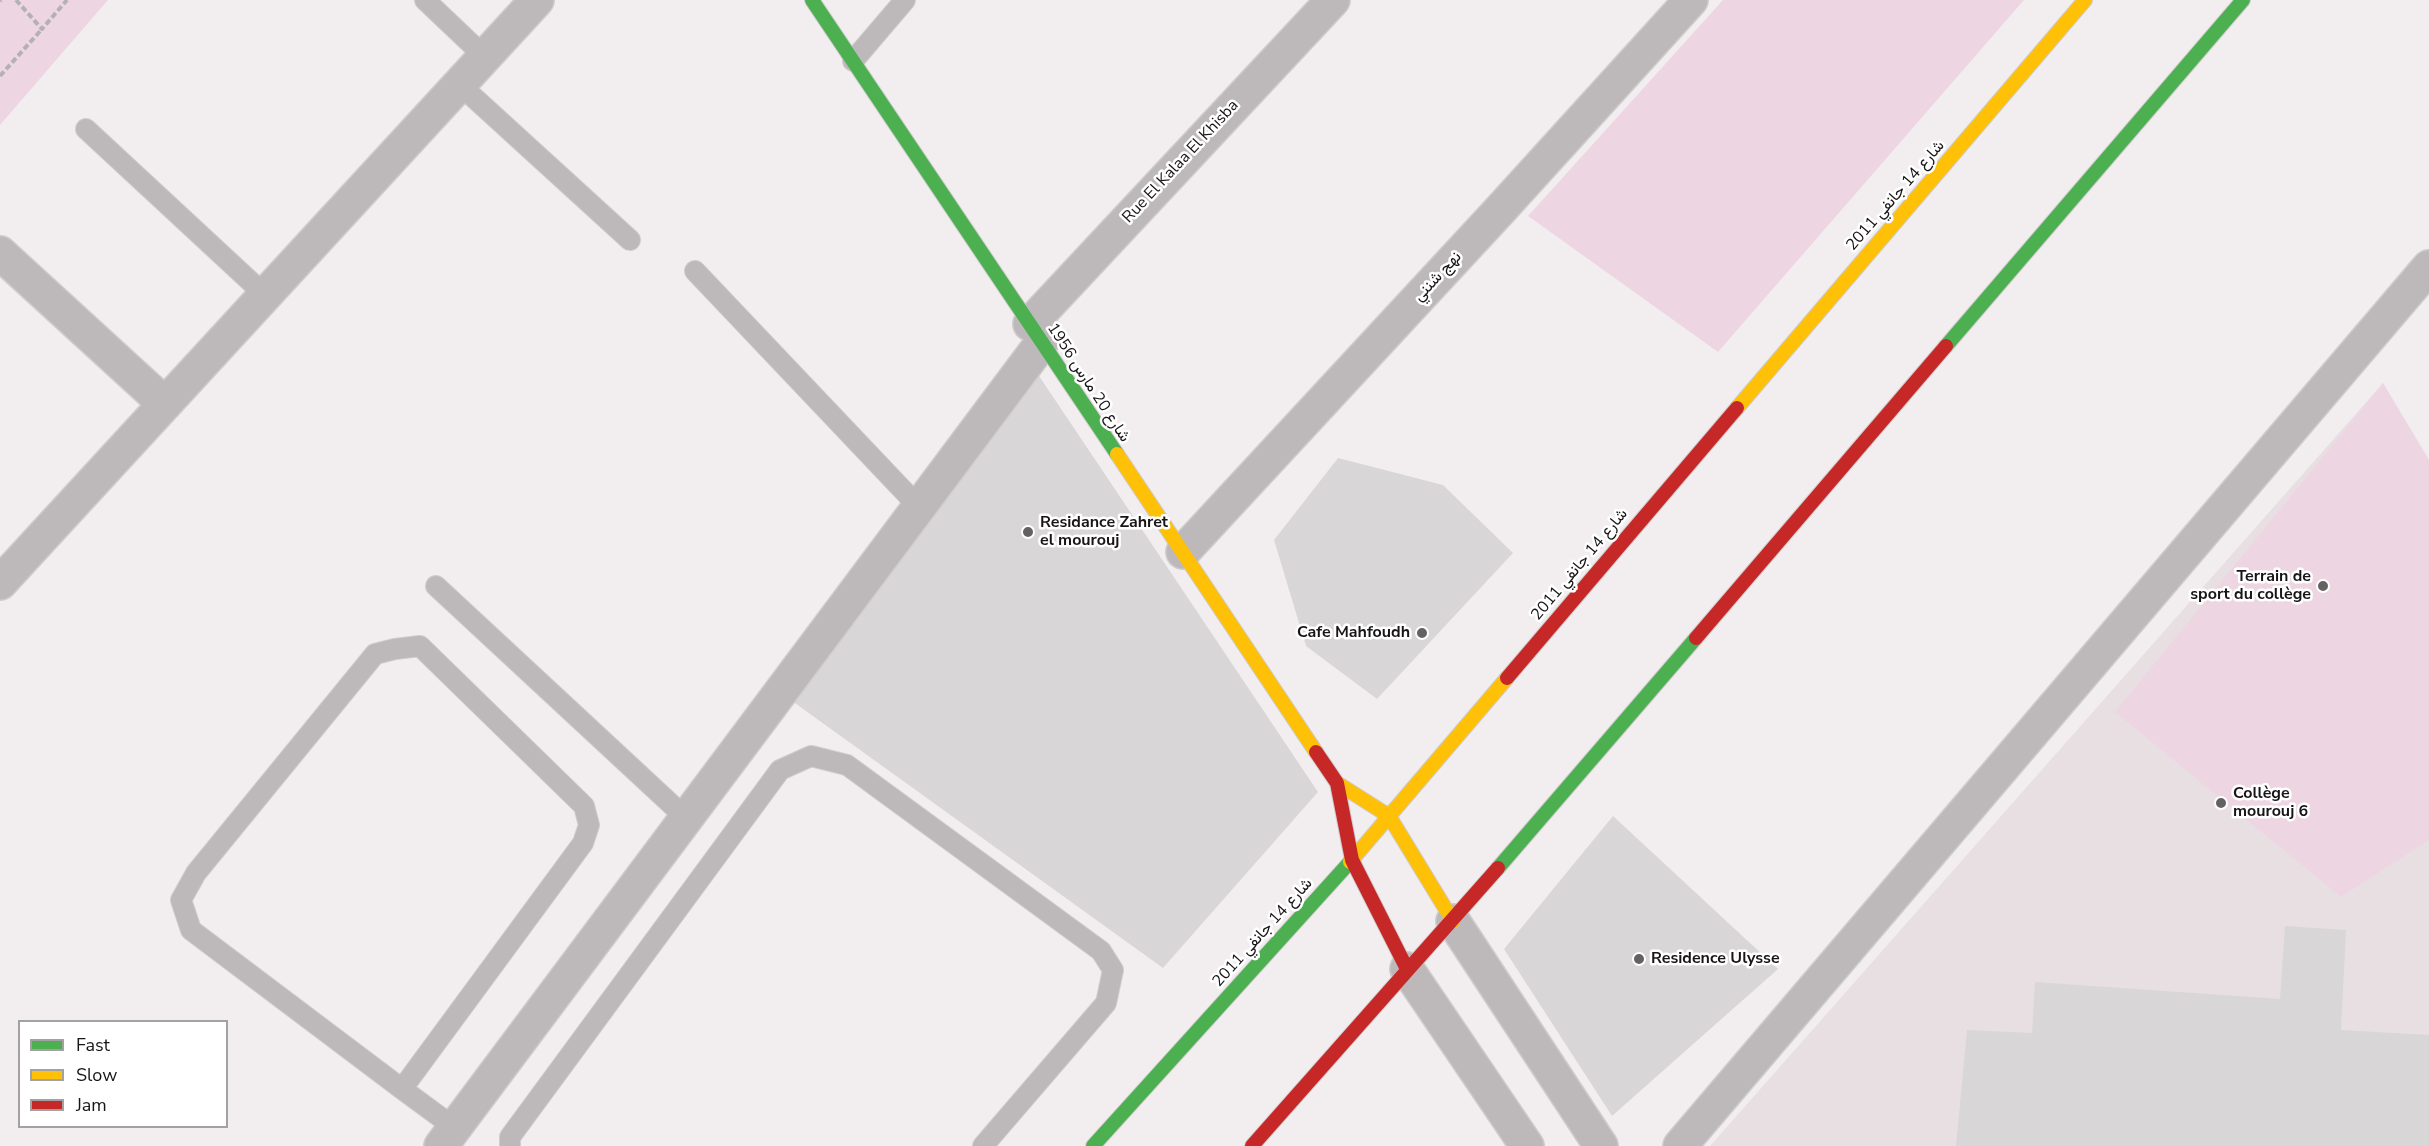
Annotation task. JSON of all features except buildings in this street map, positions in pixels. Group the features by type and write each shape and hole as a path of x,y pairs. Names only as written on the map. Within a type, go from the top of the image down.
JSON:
{"street":[{"path":"0,583 537,0"},
{"name":"شارع 20 مارس 1956","path":"812,0 1337,783 1352,860 1407,969"},
{"name":"Rue El Kalaa El Khisba","path":"448,1137 919,507 1036,334 1333,0"},
{"name":"نهج شنني","path":"1182,552 1493,218 1690,0"},
{"name":"شارع 14 جانفي 2011","path":"1093,1146 1352,860 2085,0"},
{"path":"1252,1146 1407,969 1453,921 2243,0"},
{"path":"0,253 165,404"},
{"path":"1680,1146 2429,267"},
{"name":"شارع 20 مارس 1956","path":"1337,783 1389,816"},
{"path":"1389,816 1453,921 1601,1146"},
{"path":"1407,969 1527,1146"}],"lane":[{"path":"425,0 485,57"},
{"path":"853,61 905,0"},
{"path":"459,84 630,240"},
{"path":"86,129 265,295"},
{"path":"695,271 919,507"},
{"path":"436,586 686,818"},
{"path":"402,1089 584,843 589,825 584,806 420,646 375,654 196,873 181,900 191,930 402,1089 448,1137"},
{"path":"510,1146 510,1137 780,770 811,756 847,765 1101,951 1113,970 1106,1003 982,1146"}],"path":[{"path":"16,0 42,29"},
{"path":"0,76 67,0"}],"shaded area":[{"path":"0,0 108,0 0,125"},
{"path":"1723,0 2024,0 1718,352 1528,216"},
{"name":"Collège mourouj 6","path":"2383,383 2429,460 2429,1146 1710,1146"},
{"name":"Terrain de sport du collège","path":"2383,383 2429,460 2429,840 2341,897 2115,712"}],"traffic: fast":[{"path":"812,0 1117,454"},
{"path":"1946,346 2243,0"},
{"path":"1498,868 1696,638"},
{"path":"1093,1146 1350,862"}],"traffic: slow":[{"path":"1737,408 2085,0"},
{"path":"1117,454 1316,752"},
{"path":"1350,862 1507,678"},
{"path":"1337,783 1389,816 1453,921"}],"traffic: jam":[{"path":"1696,638 1946,346"},
{"path":"1507,678 1737,408"},
{"path":"1316,752 1337,783 1352,860 1407,969"},
{"path":"1252,1146 1498,868"}],"place":[{"name":"Residance Zahret el mourouj","path":"1028,532"},
{"name":"Terrain de sport du collège","path":"2323,586"},
{"name":"Cafe Mahfoudh","path":"1422,633"},
{"name":"Collège mourouj 6","path":"2221,803"},
{"name":"Residence Ulysse","path":"1639,959"}]}
